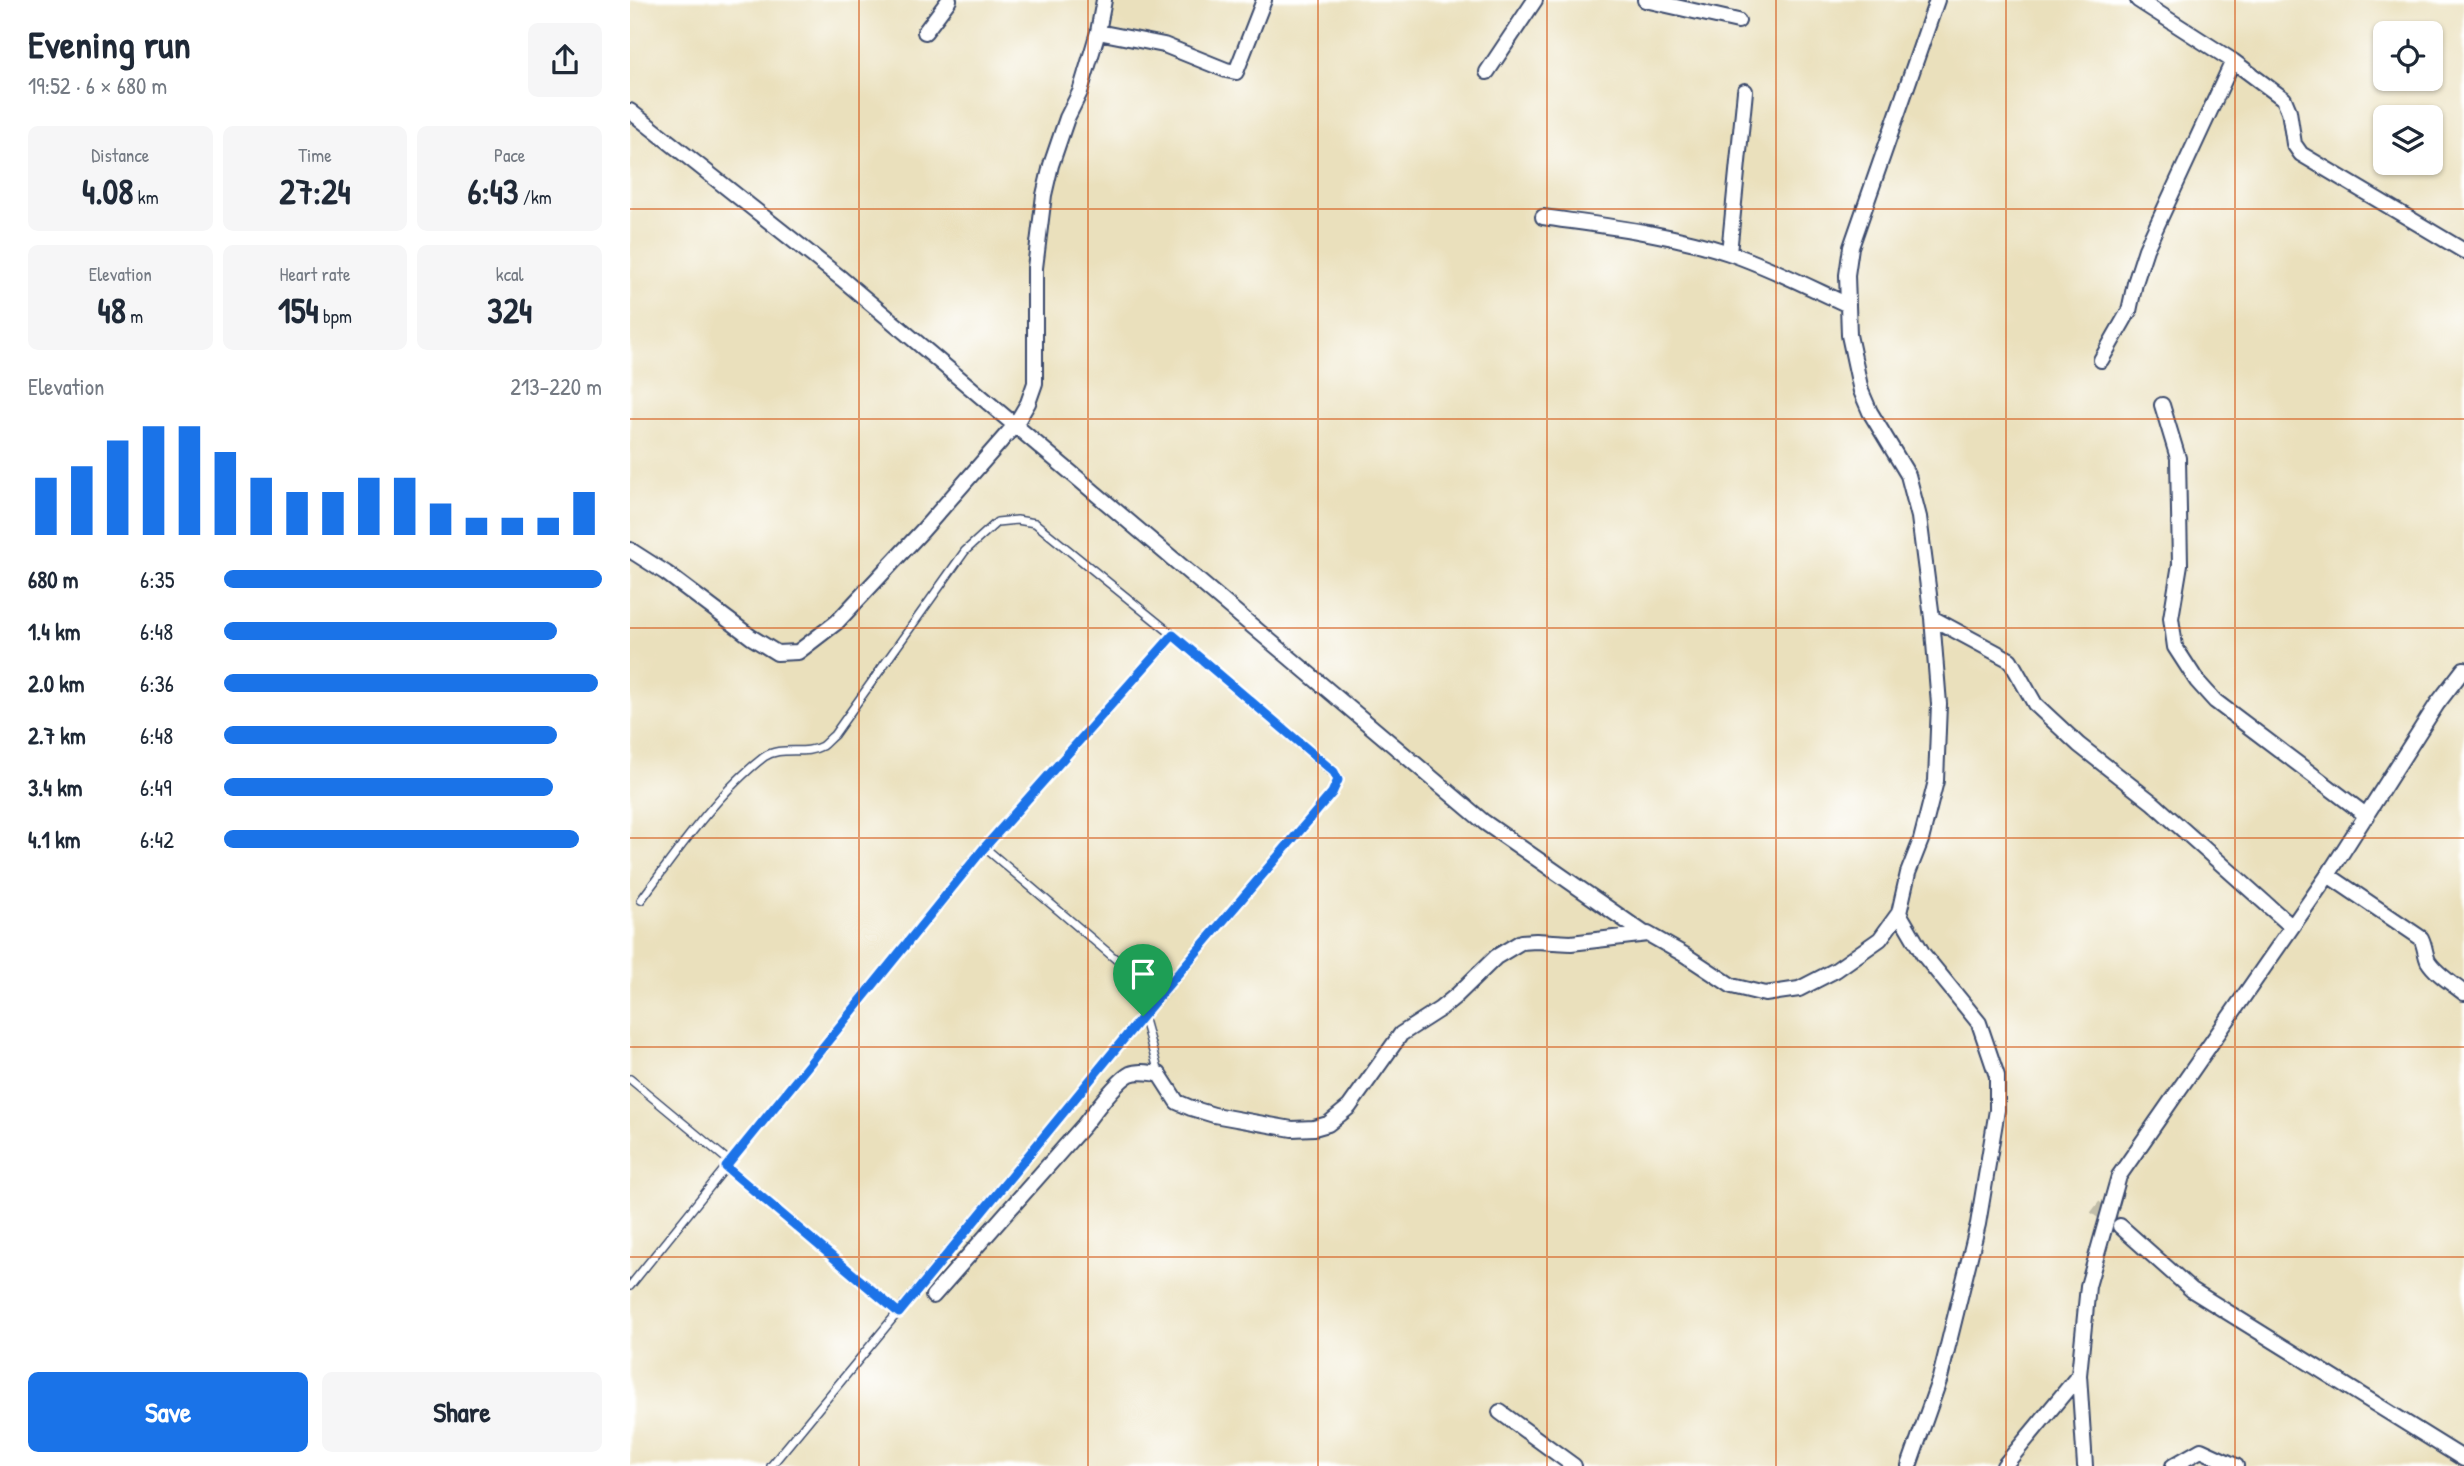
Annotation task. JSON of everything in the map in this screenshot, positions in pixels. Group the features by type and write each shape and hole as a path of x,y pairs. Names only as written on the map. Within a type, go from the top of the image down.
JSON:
{"street":[{"path":"925,32 949,0"},
{"path":"630,550 656,566 751,638 777,653 798,652 837,622 923,530 1015,425 1028,403 1035,383 1035,268 1044,195 1067,118 1080,92 1098,32 1104,0"},
{"path":"1098,32 1164,46 1237,72 1264,0"},
{"path":"1488,72 1535,0"},
{"path":"1645,0 1738,21"},
{"path":"630,111 842,279 1484,822 1645,934 1685,955 1732,986 1765,994 1799,989 1836,970 1880,939 1899,913 1908,873 1922,840 1936,781 1939,704 1932,618 1919,517 1908,475 1870,412 1861,391 1849,335 1847,275 1851,247 1937,0"},
{"path":"2138,0 2233,61 2284,99 2289,111 2294,144 2301,154 2464,251"},
{"path":"2101,360 2129,311 2146,249 2233,61"},
{"path":"1729,253 1745,91"},
{"path":"1543,217 1611,226 1729,253 1778,272 1848,305"},
{"path":"2162,405 2178,458 2180,564 2171,618 2175,647 2197,681 2215,701 2367,816"},
{"path":"1932,618 2010,660 2035,704 2079,745 2153,803 2291,926"},
{"path":"2085,1466 2079,1375 2088,1286 2119,1176 2328,875 2437,704 2464,669"},
{"path":"2328,875 2421,939 2426,948 2426,958 2433,967 2464,993"},
{"path":"1899,913 1923,954 1979,1023 1997,1076 1997,1111 1978,1224 1940,1378 1909,1466"},
{"path":"933,1296 1129,1074 1159,1074 1177,1102 1214,1115 1292,1129 1314,1128 1328,1124 1349,1107 1401,1034 1458,995 1496,957 1509,948 1521,942 1589,942 1645,934"},
{"path":"2120,1226 2192,1290 2464,1459"},
{"path":"2004,1466 2079,1375"},
{"path":"1500,1412 1574,1466"},
{"path":"2173,1466 2201,1450 2236,1466"}],"lane":[{"path":"641,900 691,834 742,776 767,755 778,751 812,749 821,746 834,735 965,551 997,522 1017,520 1035,523 1173,635 1334,772 1338,780 1332,793 1159,996 771,1466"},
{"path":"630,1286 984,848 1173,635"},
{"path":"984,848 1159,996"},
{"path":"1143,1016 1159,1074"},
{"path":"630,1079 899,1313"}],"tunnel":[{"path":"2095,1207 2116,1223"}],"route":[{"path":"1173,635 1334,772 1338,780 1332,793 1143,1016 899,1313 726,1167 984,848 1173,635"}]}
